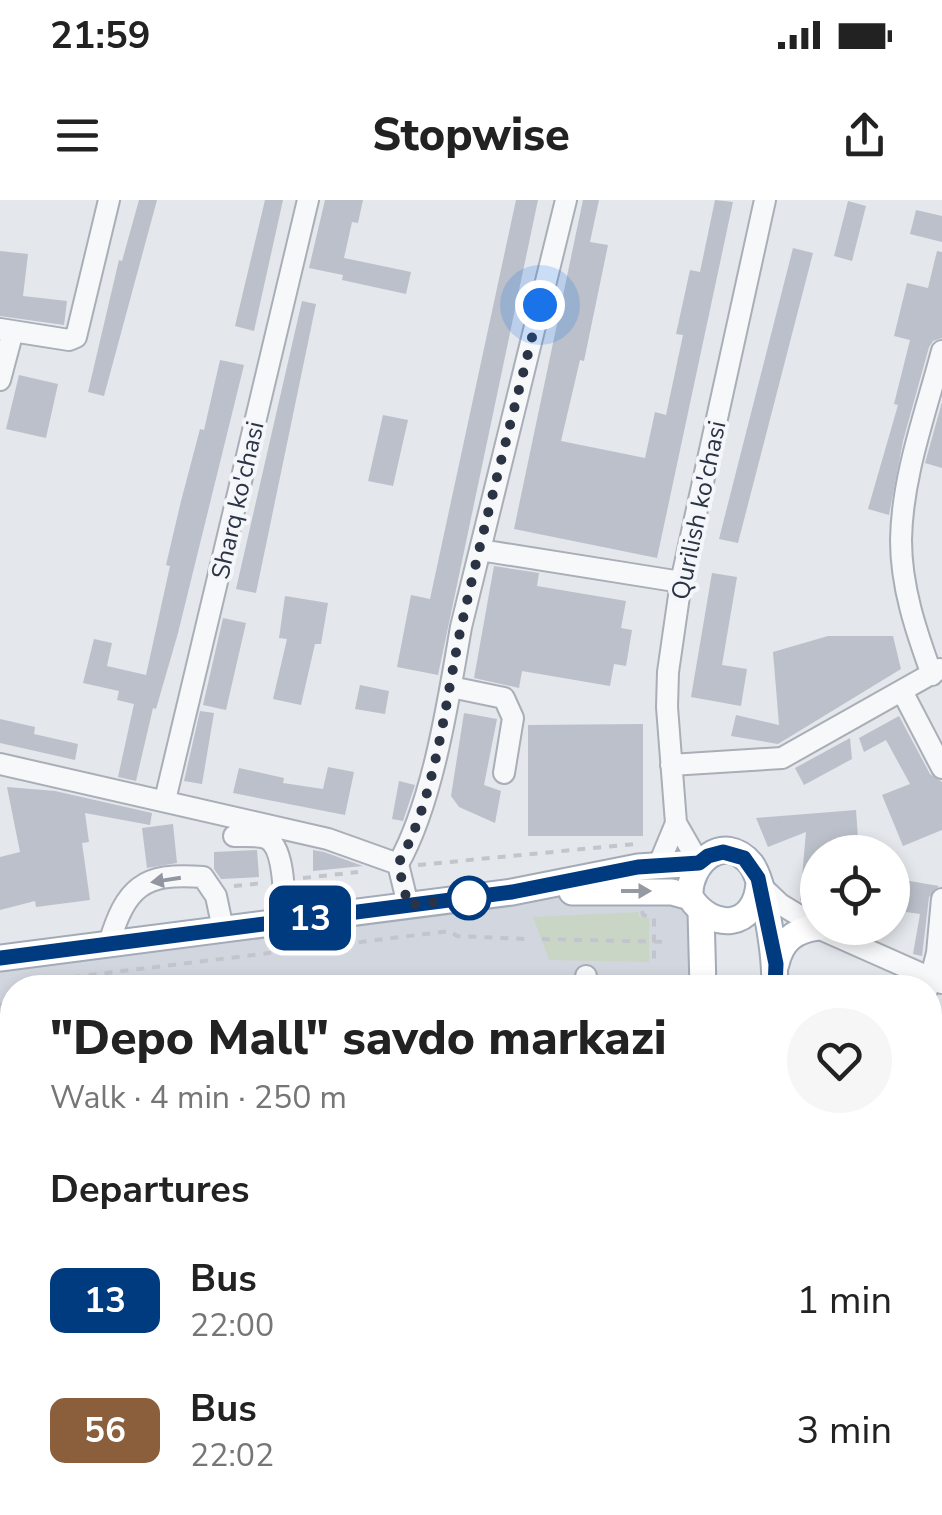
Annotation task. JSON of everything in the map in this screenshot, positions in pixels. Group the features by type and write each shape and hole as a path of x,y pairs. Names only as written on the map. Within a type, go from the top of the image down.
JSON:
{"main road":[{"path":"0,958 512,892 659,864 699,863 718,852 734,853 753,866 768,923 771,975"},
{"path":"699,863 691,877 711,975"},
{"path":"512,892 672,892 716,920 734,920 753,906 759,883"},
{"path":"772,975 787,940 800,931"}],"street":[{"path":"0,380 7,330 69,340 76,337 109,200"},
{"name":"Sharq ko'chasi","path":"165,800 308,200"},
{"path":"408,905 398,864 414,836 566,200"},
{"name":"Qurilish ko'chasi","path":"699,863 676,824 668,672 681,582 765,200"},
{"path":"671,765 782,758 937,672 906,590 901,540 908,480 942,351"},
{"path":"480,550 681,582"},
{"path":"451,688 504,698 513,718 504,772"},
{"path":"903,692 942,768"},
{"path":"0,764 328,839 398,864"},
{"name":"Qurilish ko'chasi","path":"659,864 676,824"},
{"path":"234,836 265,838 276,848 285,921"},
{"path":"108,944 125,900 141,884 190,876 203,877 216,896 223,929"},
{"path":"734,920 818,927 780,904 759,883"},
{"path":"934,975 942,898"},
{"path":"855,945 917,975"}],"path":[{"path":"642,911 643,916 654,918 654,961"},
{"path":"90,975 450,931 457,936 525,939"},
{"path":"542,939 670,942"}],"shaded area":[{"path":"512,892 690,897 701,975 0,975 0,958"}],"green space":[{"path":"639,912 639,917 649,918 649,962 549,960 533,917"}],"building":[{"path":"139,200 157,200 104,396 88,392 119,260 122,261"},
{"path":"265,200 283,200 254,331 235,326"},
{"path":"325,200 363,200 358,223 352,222 344,258 411,272 406,294 342,280 343,275 309,268"},
{"path":"516,200 538,200 438,675 397,667 411,595 430,599"},
{"path":"583,200 599,200 590,242 608,245 584,361 580,360 561,441 645,458 655,412 666,415 683,335 676,334 690,270 700,272 715,200 733,202 657,558 514,529"},
{"path":"848,201 866,206 852,261 834,256"},
{"path":"916,210 942,216 942,242 910,234"},
{"path":"793,248 813,253 738,543 719,539"},
{"path":"0,251 28,254 23,296 67,301 64,325 0,316"},
{"path":"937,251 942,252 942,338 929,347 903,441 889,515 868,509 898,405 894,404 910,340 894,336 907,283 928,288"},
{"path":"302,301 316,304 256,593 236,589"},
{"path":"220,360 244,365 178,633 156,709 153,708 136,781 118,777 134,704 117,700 119,691 83,683 94,639 112,643 107,666 146,675 181,501 200,429 204,430"},
{"path":"19,375 58,384 46,438 6,429"},
{"path":"942,402 942,468 925,463"},
{"path":"383,415 408,420 393,486 368,481"},
{"path":"494,566 539,573 537,586 626,601 621,628 632,630 626,666 614,664 610,686 522,671 519,688 474,678"},
{"path":"712,573 737,577 722,665 747,669 741,706 691,697"},
{"path":"285,596 328,603 321,644 315,644 301,705 273,699 287,639 279,638"},
{"path":"223,618 246,623 226,710 203,705"},
{"path":"828,636 893,636 901,669 778,744 731,736 736,715 779,725 773,652"},
{"path":"360,685 389,691 385,714 355,709"},
{"path":"200,711 214,713 202,784 184,781"},
{"path":"464,713 497,719 484,785 501,791 495,823 459,807 451,796"},
{"path":"899,716 930,774 942,782 942,830 910,843 910,835 898,835 882,795 910,784 886,740 864,752 859,738"},
{"path":"0,719 35,727 34,734 78,744 75,760 0,743"},
{"path":"643,724 643,836 528,836 528,725"},
{"path":"850,738 852,759 804,785 795,768"},
{"path":"328,767 354,772 345,815 233,793 239,768 284,778 283,783 323,789"},
{"path":"399,781 415,785 403,821 392,819"},
{"path":"7,787 55,791 152,813 150,825 85,813 89,842 82,843 90,900 36,907 35,901 0,910 0,857 20,852"},
{"path":"856,810 858,835 806,835 806,832 768,847 756,818"},
{"path":"173,824 177,863 147,868 142,828"},
{"path":"257,850 259,877 221,879 214,869 214,852"},
{"path":"313,850 324,852 363,866 313,871"},
{"path":"910,881 939,886 929,897 922,956 913,954 920,914 910,913"}],"bus line":[{"name":"13","path":"0,958 512,892 638,867 699,863 723,852 734,853 753,866 776,975"}],"route":[{"path":"469,898 408,905 398,864 414,836 540,305"}]}
